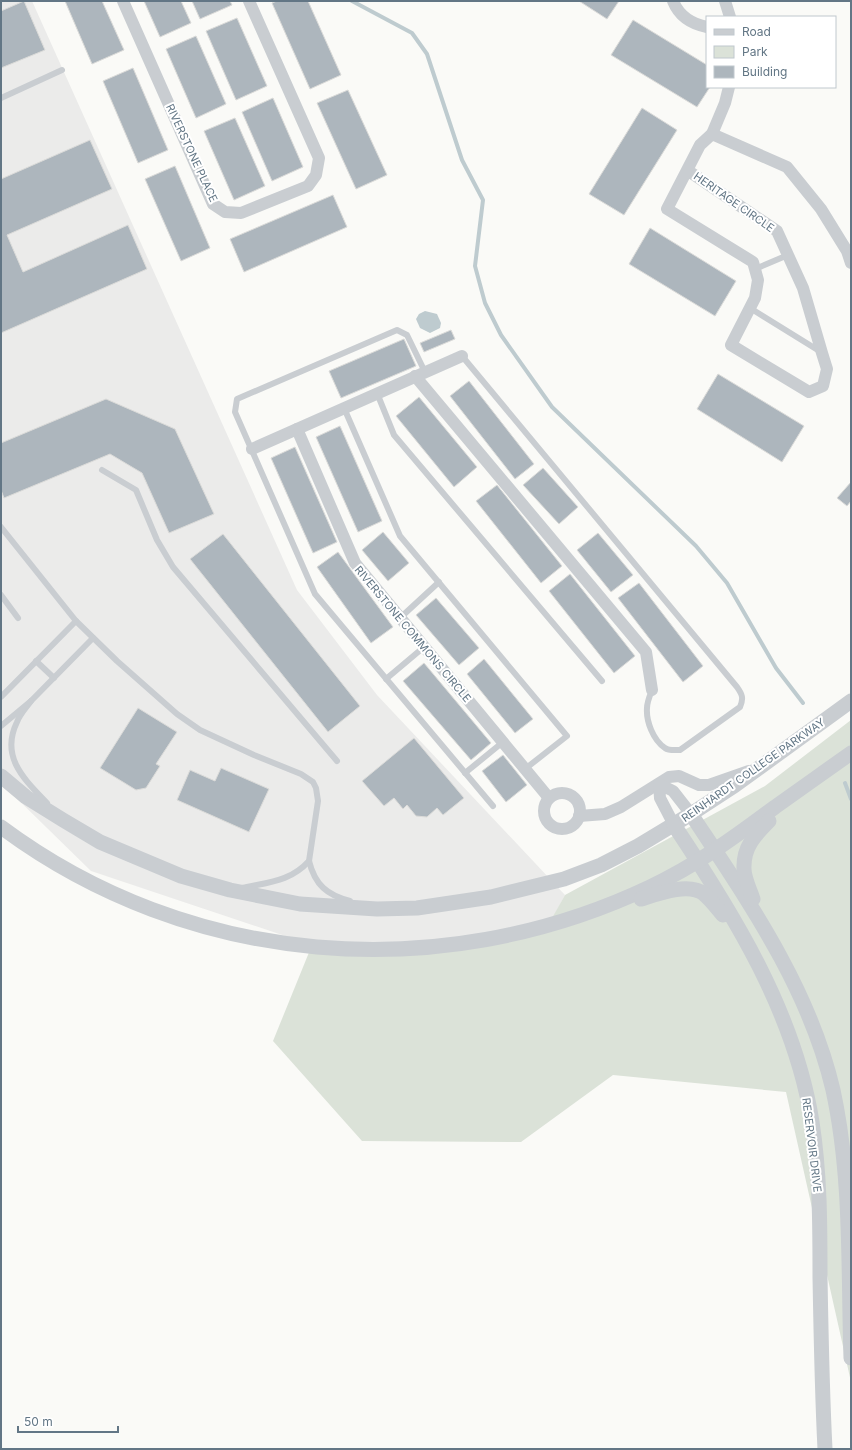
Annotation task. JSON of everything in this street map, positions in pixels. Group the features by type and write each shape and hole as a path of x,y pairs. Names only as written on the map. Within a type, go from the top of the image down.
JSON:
{"street":[{"name":"RIVERSTONE PLACE","path":"123,1 213,204 225,212 241,213 308,186 316,175 319,158 250,1"},
{"path":"673,1 679,12 685,18 706,27"},
{"path":"725,1 730,16"},
{"path":"729,88 725,103 712,134 700,145 667,209 753,262 755,269"},
{"path":"712,134 787,167 821,209 847,251 851,263"},
{"name":"HERITAGE CIRCLE","path":"687,170 776,231 803,288 827,369 823,386 809,392 731,345 755,298 758,280 755,269"},
{"path":"252,450 462,356"},
{"path":"420,374 646,652 652,690"},
{"name":"RIVERSTONE COMMONS CIRCLE","path":"297,429 355,563 549,798"},
{"name":"REINHARDT COLLEGE PARKWAY","path":"1,776 26,797 100,842 181,876 230,890 300,904 376,909 417,908 484,899 564,879 601,865 638,846 691,814 760,767 851,701"},
{"path":"584,914 651,886 698,861 851,753"},
{"path":"579,816 605,814 621,807 669,777 679,776 698,786 709,785 760,767"},
{"path":"659,784 673,791 691,814 759,919 780,956 810,1017 821,1046 833,1090 845,1160 851,1358"},
{"path":"659,784 660,798 674,825"},
{"path":"564,793 572,795 580,808 579,816 575,823 568,828 553,826 547,820 544,813 545,805 549,798 556,794 564,793"},
{"path":"759,919 744,870 746,850 757,833 796,793"},
{"name":"RESERVOIR DRIVE","path":"674,825 708,876 742,935 786,1026 800,1071 812,1122 819,1185 825,1449"},
{"path":"1,827 26,845 74,873 102,888 148,907 218,930 290,944 365,950 414,949 488,940 670,891 688,889 703,893 742,935"}],"lane":[{"path":"1,98 62,70"},
{"path":"755,269 788,255"},
{"path":"750,308 822,353"},
{"path":"420,374 407,334 396,330 237,399 235,412 315,594 493,806"},
{"path":"462,356 737,687 743,700 740,707 680,750 673,750 665,748 660,744 654,736 650,725 646,707 652,690"},
{"path":"377,393 394,435 602,681"},
{"path":"344,408 400,536 567,736 525,769"},
{"path":"102,470 136,490 158,540 173,567 337,761"},
{"path":"1,527 76,621 92,638 177,714 190,724 217,738 301,774 313,782 316,788 318,801 309,861 316,879 328,892 342,899 376,909"},
{"path":"400,618 439,582"},
{"path":"1,595 18,618"},
{"path":"1,697 76,621"},
{"path":"1,726 31,701 92,638"},
{"path":"386,679 424,647"},
{"path":"36,661 54,678"},
{"path":"31,701 17,720 11,736 11,748 16,765 23,778 63,820"},
{"path":"465,773 503,742"},
{"path":"230,890 283,880 301,870 309,861"}],"shaded area":[{"path":"1,1 32,1 297,590 377,695 565,895 548,927 445,948 312,945 91,871 1,783"},
{"path":"425,311 437,314 441,323 440,328 430,333 420,328 416,319 419,314"}],"green space":[{"path":"851,720 851,1382 786,1092 613,1075 521,1142 362,1141 273,1041 312,945 445,948 547,927 565,895 765,786"}],"building":[{"path":"24,1 45,50 1,68 1,11"},
{"path":"65,1 102,1 124,50 92,64"},
{"path":"144,1 181,1 191,23 160,37"},
{"path":"192,1 230,1 232,5 200,19"},
{"path":"277,1 308,1 341,75 310,89 272,3"},
{"path":"579,1 619,1 607,19"},
{"path":"237,18 267,86 236,100 206,31"},
{"path":"633,20 706,64 706,88 709,88 697,107 611,55"},
{"path":"196,36 226,104 196,118 166,49"},
{"path":"133,68 168,150 138,163 103,81"},
{"path":"348,90 387,175 356,189 317,103"},
{"path":"273,98 303,167 272,181 242,112"},
{"path":"642,108 677,130 624,215 589,194"},
{"path":"235,118 265,186 234,200 204,131"},
{"path":"90,140 112,189 7,235 23,272 128,225 147,269 1,333 1,179"},
{"path":"175,166 210,248 181,261 145,179"},
{"path":"333,195 347,227 244,272 230,239"},
{"path":"650,228 736,281 715,316 629,264"},
{"path":"451,330 455,339 424,352 420,343"},
{"path":"404,339 416,366 341,398 329,371"},
{"path":"718,374 804,426 782,462 697,409"},
{"path":"469,381 534,464 515,479 450,396"},
{"path":"419,397 477,467 454,487 396,416"},
{"path":"106,399 175,429 214,514 169,533 142,473 110,454 4,498 1,490 1,443"},
{"path":"340,426 382,521 358,532 316,437"},
{"path":"295,447 337,542 313,553 271,458"},
{"path":"543,468 578,507 559,524 523,485"},
{"path":"851,482 851,501 847,506 837,498"},
{"path":"497,485 562,566 541,583 476,501"},
{"path":"383,532 409,563 388,581 362,550"},
{"path":"598,533 633,575 611,592 577,550"},
{"path":"223,534 360,706 328,732 190,559"},
{"path":"338,552 393,627 371,643 317,567"},
{"path":"570,574 635,656 614,673 549,591"},
{"path":"639,583 703,666 683,682 618,598"},
{"path":"436,598 479,648 459,665 416,615"},
{"path":"484,659 533,719 515,733 467,674"},
{"path":"424,663 491,743 471,760 403,681"},
{"path":"138,708 177,732 156,764 160,766 146,788 136,790 100,768"},
{"path":"414,738 464,798 443,815 437,808 427,817 416,816 407,805 403,809 394,798 384,806 362,781"},
{"path":"503,755 527,785 506,802 482,771"},
{"path":"221,768 269,789 249,832 177,800 190,770 215,781"}],"waterway":[{"path":"352,1 412,33 427,54 462,160 483,200 475,266 485,303 501,335 552,407 696,546 727,583 776,668 803,703"},
{"path":"845,783 851,799"}]}
